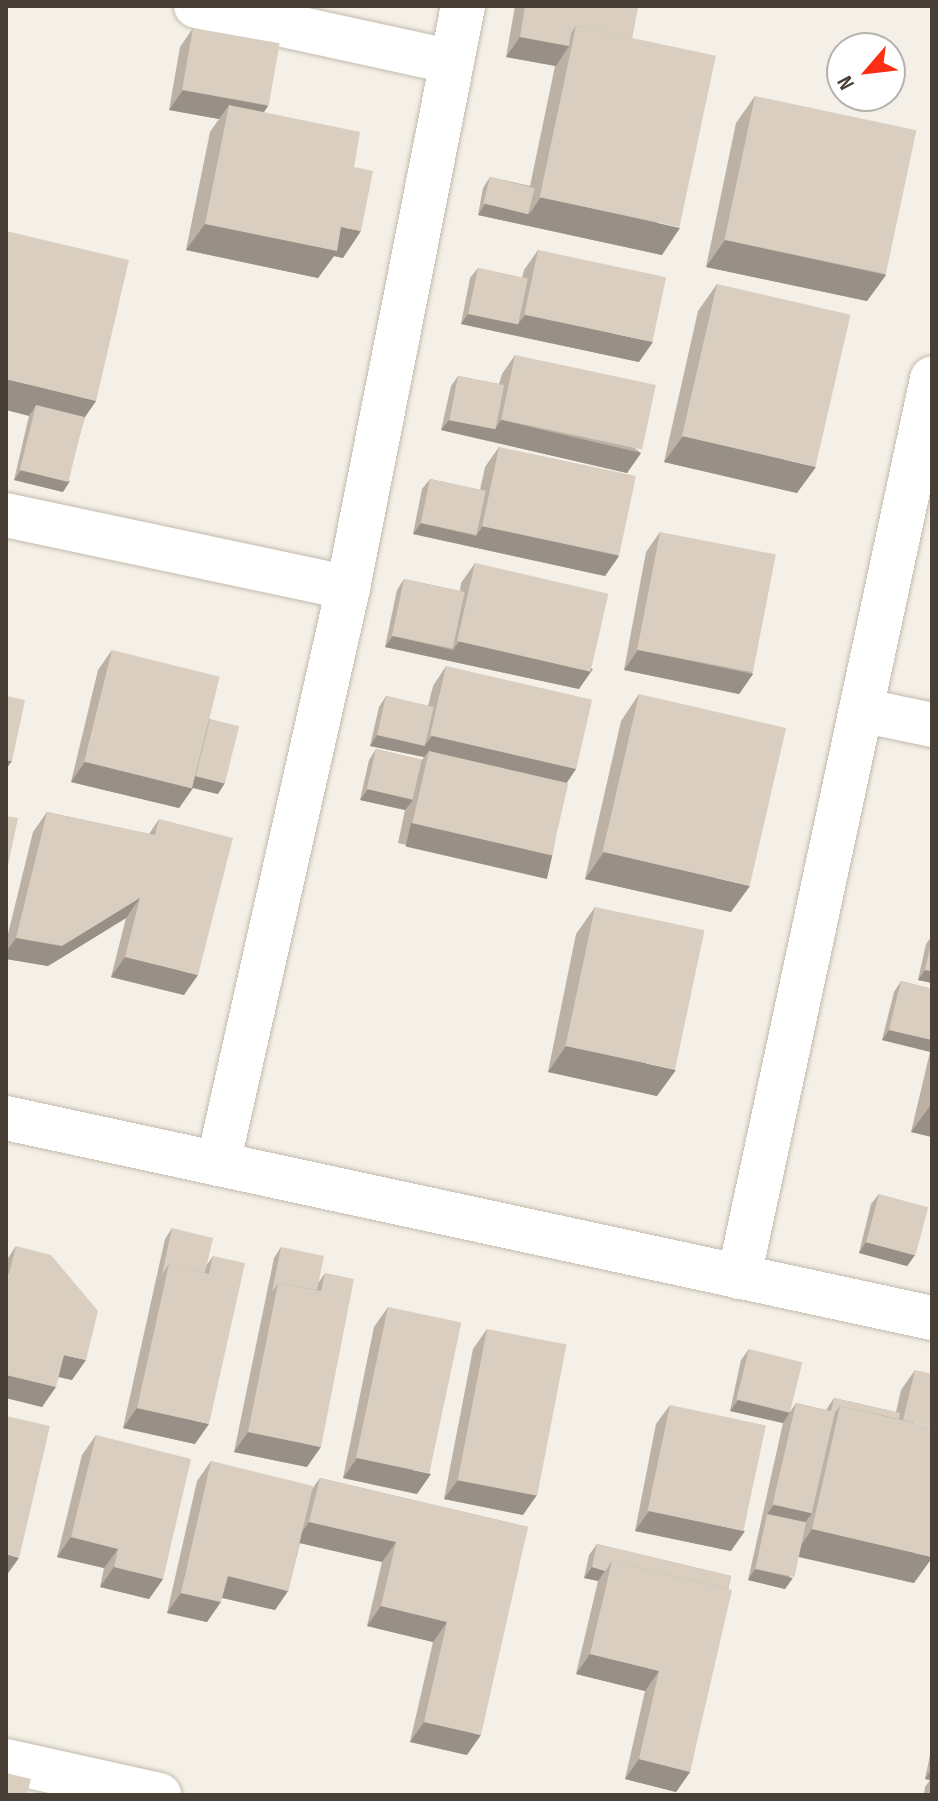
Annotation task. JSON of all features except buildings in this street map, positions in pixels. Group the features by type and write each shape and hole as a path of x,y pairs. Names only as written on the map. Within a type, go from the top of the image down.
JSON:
{"street":[{"path":"196,6 452,62"},
{"path":"218,1164 348,588 463,6"},
{"path":"739,1277 932,379"},
{"path":"6,515 348,588"},
{"path":"861,710 932,725"},
{"path":"6,1118 932,1318"},
{"path":"6,1761 103,1789 159,1795"}]}
